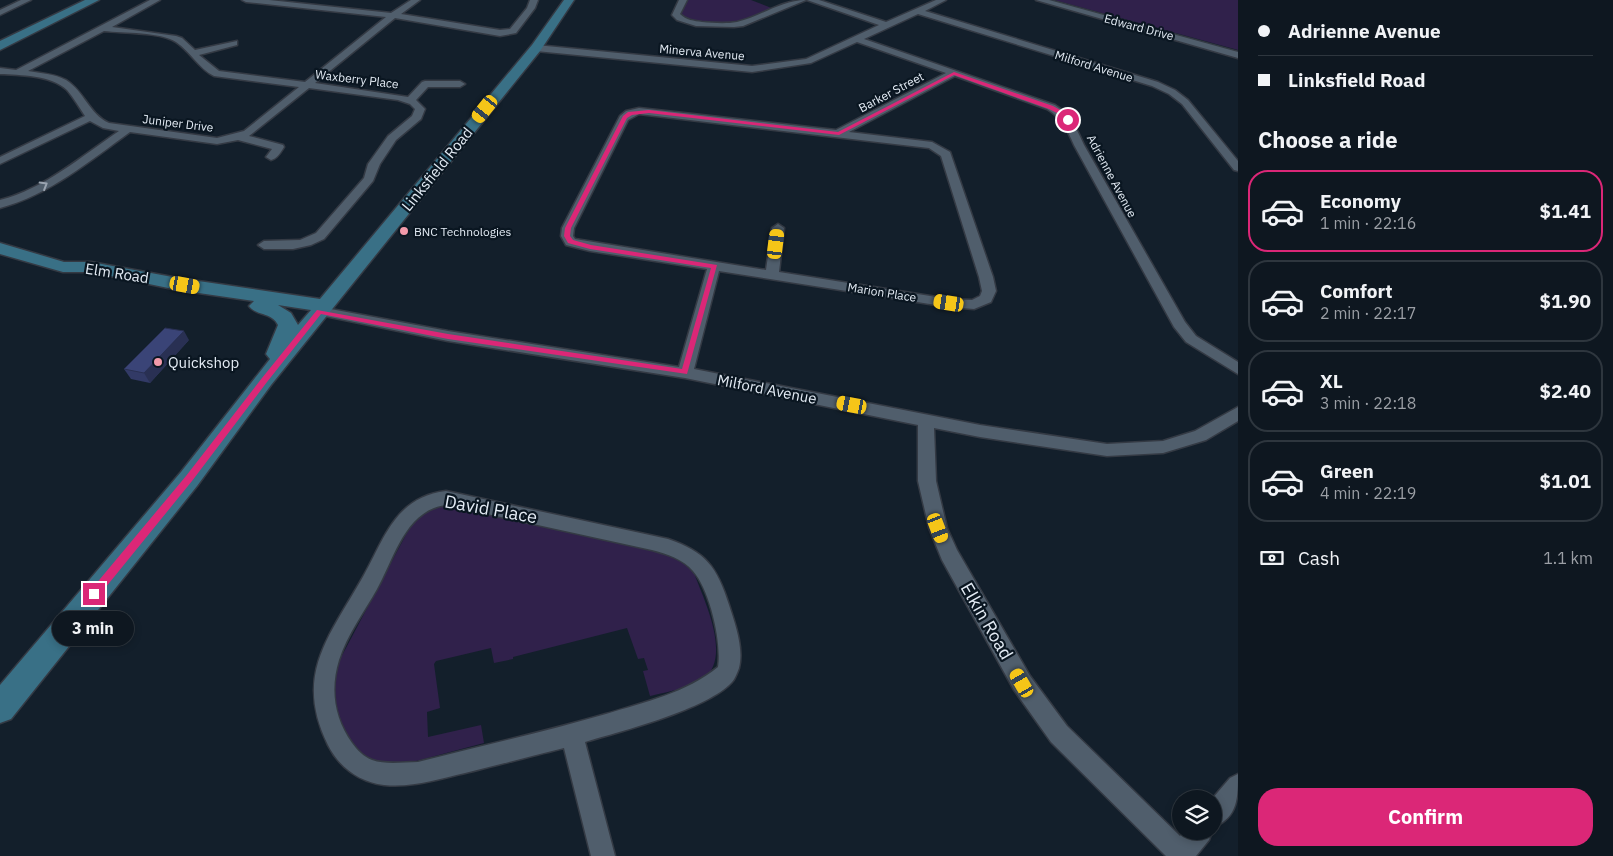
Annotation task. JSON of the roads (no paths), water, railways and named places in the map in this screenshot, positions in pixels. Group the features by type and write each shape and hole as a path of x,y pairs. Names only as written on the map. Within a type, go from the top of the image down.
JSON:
{"main road":[{"path":"0,40 82,0"},
{"path":"0,46 94,0"},
{"name":"Linksfield Road","path":"0,708 189,479 264,380 536,48 569,0"},
{"name":"Elm Road","path":"0,248 92,276 265,303"},
{"path":"265,303 299,298 316,293 347,279"},
{"path":"265,303 320,311"},
{"path":"264,380 288,325 286,319 265,303"}],"street":[{"path":"0,12 27,0"},
{"path":"6,73 156,0"},
{"path":"246,0 392,16 490,32 510,32 515,29 531,8 534,0"},
{"name":"Juniper Drive","path":"6,73 53,79 65,83 90,116 101,124 128,130 222,141 248,132 392,16 416,0"},
{"path":"683,0 676,15 680,20 689,23 726,25 740,24 802,0"},
{"path":"811,0 886,24"},
{"name":"Minerva Avenue","path":"536,48 752,69 808,61 942,0"},
{"name":"Edward Drive","path":"1040,0 1238,54"},
{"name":"Milford Avenue","path":"918,12 1155,84 1172,92 1185,102 1238,168"},
{"name":"Waxberry Place","path":"101,28 175,38 217,74 393,96 410,100 420,109 419,114 392,138 374,164 369,179 320,236 311,243 301,245 264,245"},
{"name":"Adrienne Avenue","path":"857,39 1061,112 1068,120 1079,145 1185,334 1238,369"},
{"path":"194,53 234,42"},
{"name":"Barker Street","path":"839,133 954,73"},
{"path":"410,100 425,84 460,84"},
{"name":"Marion Place","path":"649,111 932,145 946,154 989,291 986,298 980,303 968,305 714,267 590,247 570,242 567,236 568,228 624,118 634,112 649,111"},
{"path":"0,160 90,116"},
{"path":"0,204 10,202 46,184 128,130"},
{"path":"238,137 279,147 271,157"},
{"path":"772,275 778,228"},
{"path":"685,372 714,267"},
{"name":"Milford Avenue","path":"320,311 364,322 685,372 1060,444 1108,450 1163,447 1200,436 1238,413"},
{"name":"Elkin Road","path":"926,419 927,481 938,528 948,554 1022,683 1059,734 1180,855"},
{"name":"David Place","path":"446,498 652,542 675,548 695,559 707,572 715,592 728,639 729,663 725,676 711,688 689,698 572,734 418,773 393,775 373,773 357,766 344,752 329,729 322,706 325,670 348,622 397,533 421,505 432,500 446,498"},
{"path":"572,734 604,856"},
{"path":"1222,805 1238,786"},
{"path":"1180,855 1192,840"}],"place":[{"name":"BNC Technologies","path":"404,231"},
{"name":"Quickshop","path":"158,362"}]}
